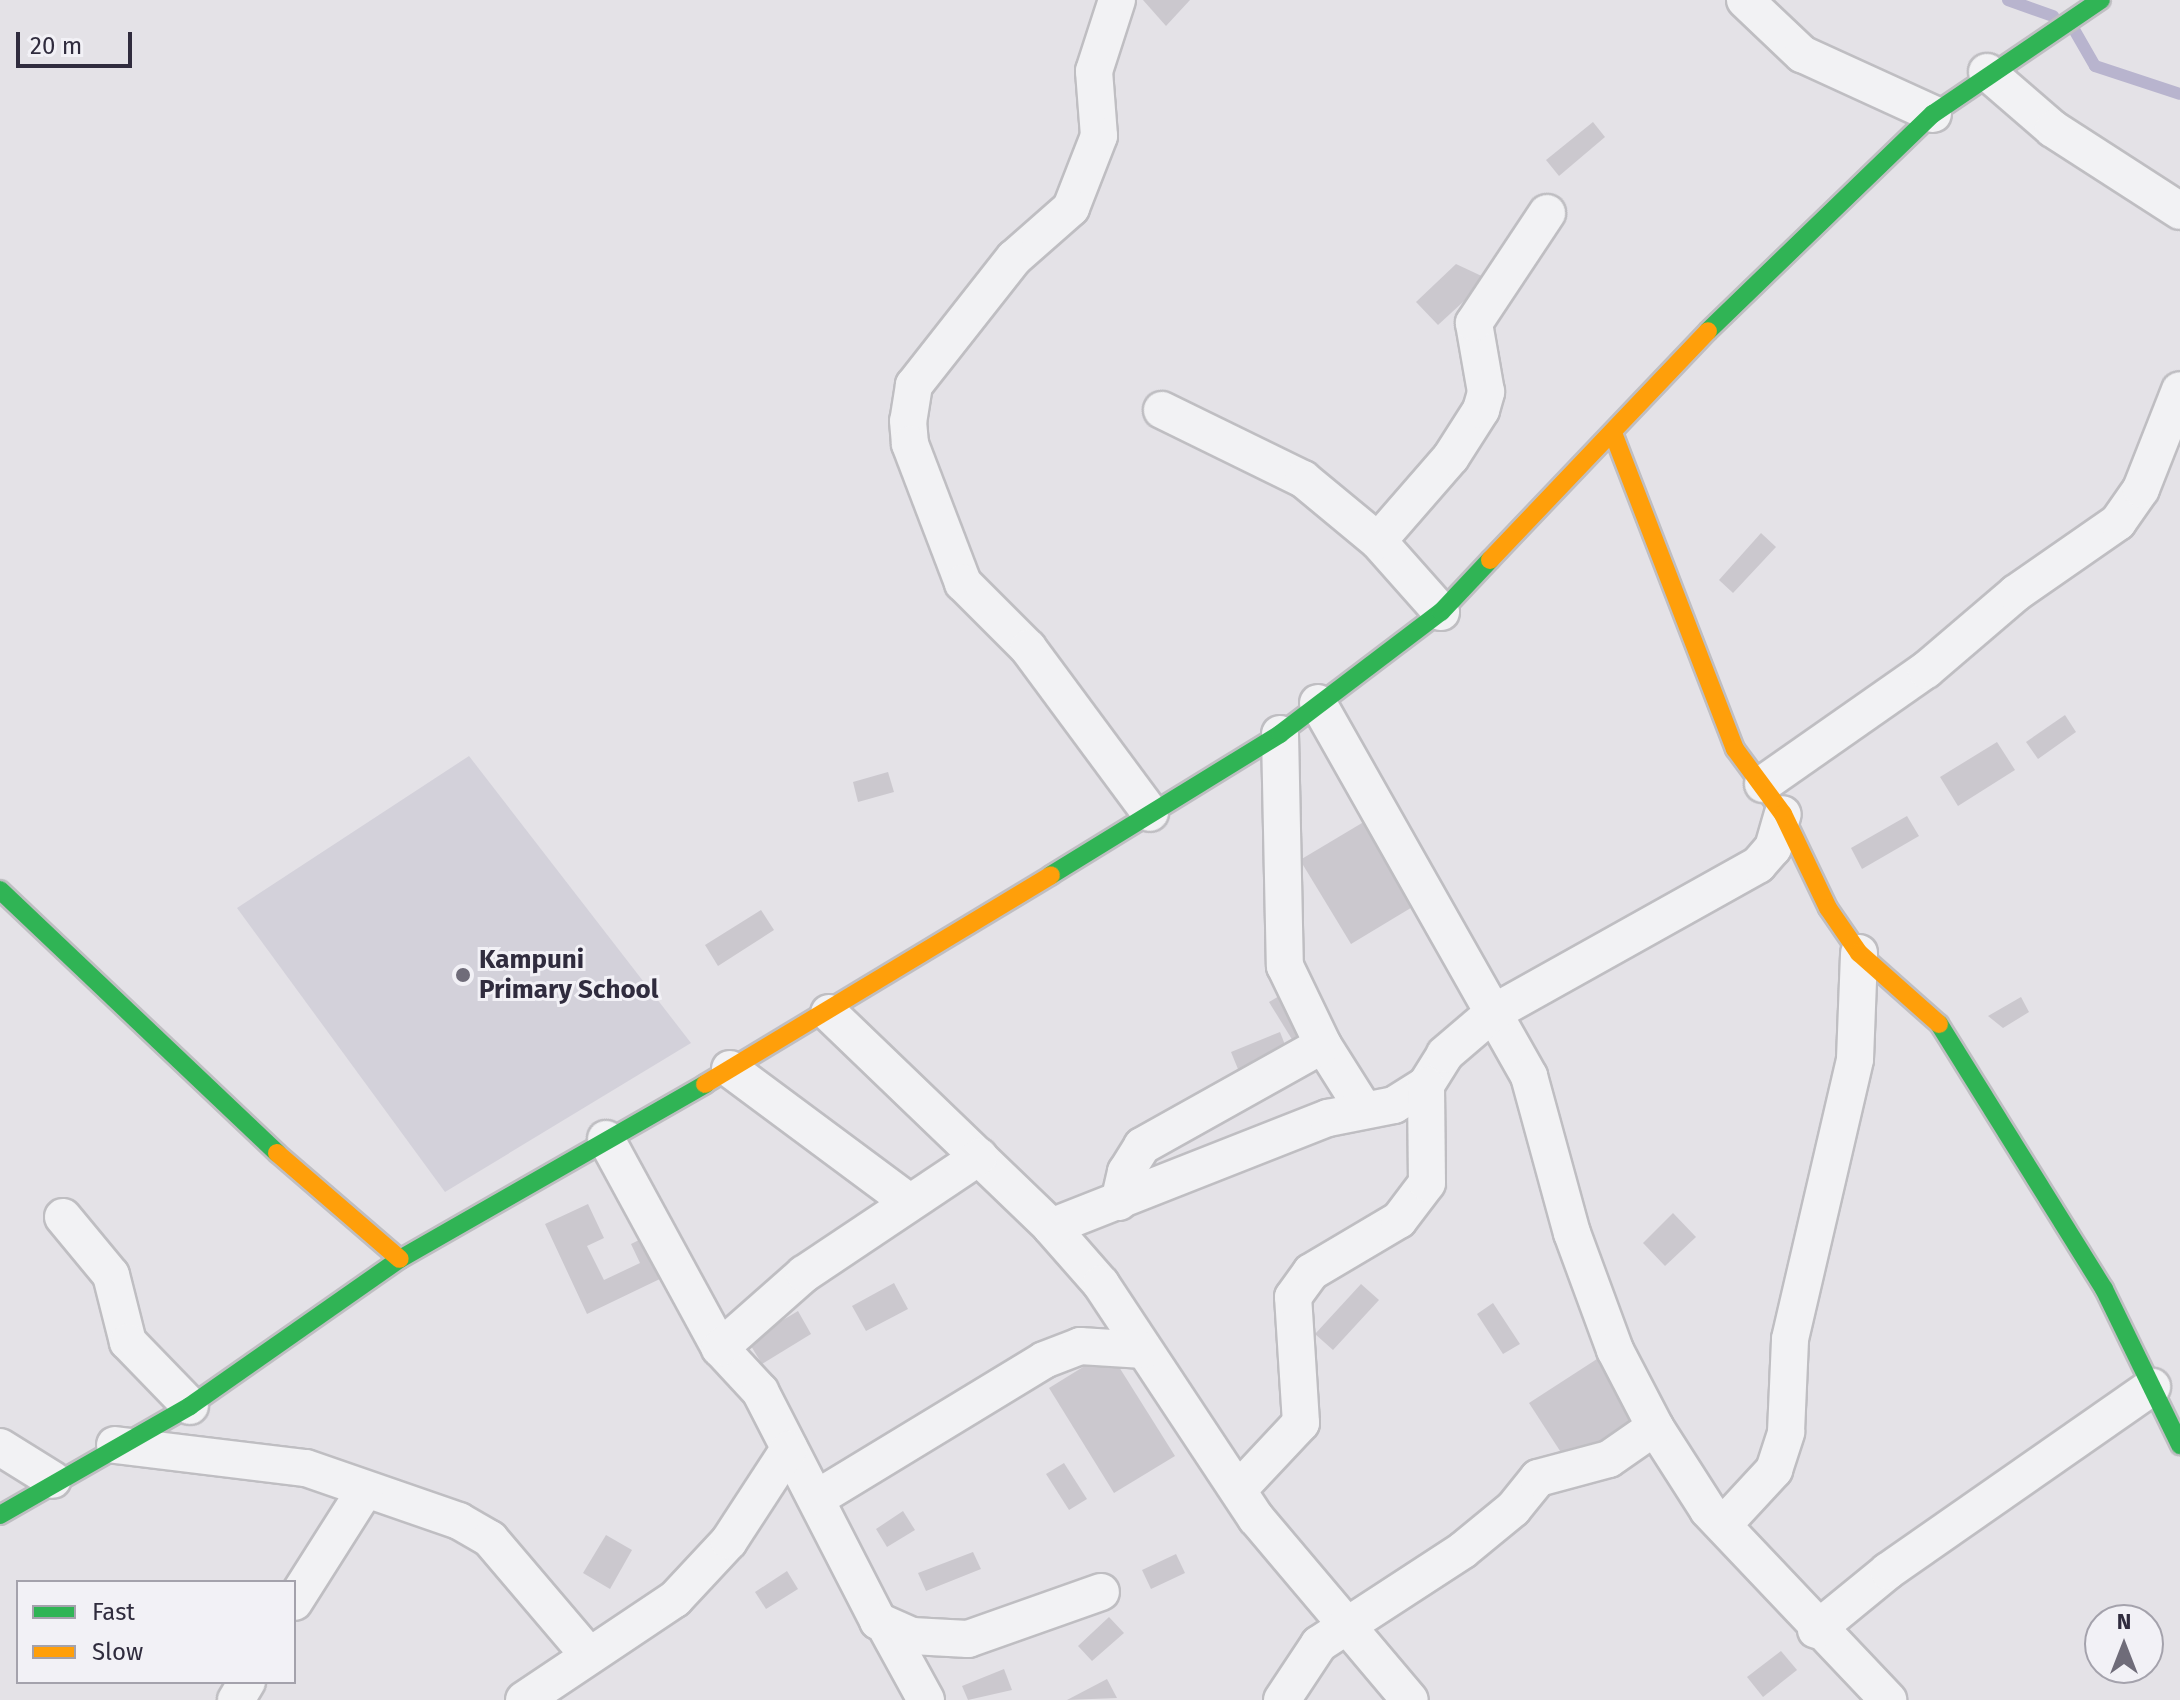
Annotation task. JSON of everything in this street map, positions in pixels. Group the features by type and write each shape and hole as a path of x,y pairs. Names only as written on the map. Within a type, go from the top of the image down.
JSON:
{"street":[{"path":"1117,0 1094,71 1097,144 1071,208 1014,258 914,385 908,421 910,444 963,583 1028,648 1150,813"},
{"path":"1745,0 1802,54 1933,114"},
{"path":"0,1515 53,1480 190,1406 400,1259 829,1013 1280,734 1441,612 1775,261 1933,114 1987,72 2101,0"},
{"path":"1987,72 2053,129 2180,211"},
{"path":"1378,541 1451,457 1481,410 1486,392 1474,323 1547,213"},
{"path":"1763,784 1926,670 2016,593 2118,522 2141,489 2180,390"},
{"path":"1162,410 1303,479 1378,541 1441,612"},
{"path":"1613,433 1722,724 1783,814 1828,908 1859,953 1954,1041 2104,1289 2180,1445"},
{"path":"1318,703 1529,1076 1572,1233 1615,1350 1655,1427 1708,1510 1724,1524 1874,1696"},
{"path":"1280,734 1283,954 1323,1045 1364,1110"},
{"path":"1051,1227 1328,1118 1394,1105 1426,1085 1445,1054 1493,1013 1758,865 1773,848 1783,814"},
{"path":"0,890 313,1188 400,1259"},
{"path":"1724,1524 1774,1470 1786,1432 1790,1339 1855,1059 1859,953"},
{"path":"829,1013 1051,1227 1101,1284 1238,1490 1344,1624 1410,1700"},
{"path":"1119,1202 1126,1172 1142,1146 1323,1045"},
{"path":"730,1069 909,1202"},
{"path":"1238,1490 1301,1423 1293,1297 1311,1272 1399,1220 1427,1183 1426,1085"},
{"path":"606,1139 720,1348 760,1391 926,1700"},
{"path":"720,1348 804,1274 979,1157"},
{"path":"63,1217 111,1275 128,1342 190,1406"},
{"path":"819,1497 1044,1360 1080,1346 1144,1350"},
{"path":"1816,1630 1888,1571 2152,1387"},
{"path":"1282,1700 1295,1672 1344,1624 1463,1550 1513,1509 1538,1478 1609,1459 1655,1427"},
{"path":"115,1445 281,1463 459,1521 490,1539 587,1653"},
{"path":"0,1447 53,1480"},
{"path":"531,1698 587,1653 650,1618 694,1580 729,1541 789,1449"},
{"path":"296,1599 365,1490"},
{"path":"887,1629 979,1637 1101,1592"}],"shaded area":[{"name":"Kampuni Primary School","path":"469,756 691,1043 445,1192 237,908"}],"building":[{"path":"1143,0 1190,0 1166,26"},
{"path":"1593,122 1605,137 1559,176 1546,160"},
{"path":"1456,264 1488,279 1438,325 1416,302"},
{"path":"1761,533 1776,547 1733,593 1719,580"},
{"path":"2065,715 2076,732 2038,759 2026,742"},
{"path":"1997,742 2015,770 1958,806 1940,777"},
{"path":"888,772 894,792 858,802 853,782"},
{"path":"1907,816 1919,836 1862,869 1851,848"},
{"path":"1367,820 1419,903 1351,944 1300,860"},
{"path":"761,910 774,930 718,966 705,945"},
{"path":"1289,990 1313,1029 1293,1041 1269,1002"},
{"path":"2021,997 2029,1012 2003,1028 1988,1016"},
{"path":"1280,1032 1289,1055 1240,1074 1231,1052"},
{"path":"588,1204 604,1238 587,1246 604,1280 640,1263 631,1244 645,1237 664,1277 587,1314 545,1224"},
{"path":"1673,1213 1696,1237 1665,1266 1643,1243"},
{"path":"894,1283 908,1309 866,1331 852,1306"},
{"path":"1361,1284 1379,1300 1333,1350 1315,1334"},
{"path":"1493,1303 1520,1344 1503,1354 1477,1314"},
{"path":"798,1311 811,1334 762,1364 748,1341"},
{"path":"1109,1351 1175,1456 1114,1493 1049,1388"},
{"path":"1597,1359 1638,1429 1591,1455 1562,1454 1529,1403"},
{"path":"1064,1463 1087,1499 1069,1510 1046,1474"},
{"path":"903,1511 915,1530 887,1547 876,1529"},
{"path":"606,1535 632,1550 610,1589 583,1573"},
{"path":"973,1552 981,1569 926,1591 918,1573"},
{"path":"1176,1554 1185,1573 1151,1589 1142,1570"},
{"path":"787,1571 798,1589 766,1609 755,1592"},
{"path":"1109,1617 1124,1633 1092,1661 1078,1646"},
{"path":"1781,1651 1797,1670 1763,1697 1747,1677"},
{"path":"1004,1669 1012,1690 968,1700 962,1686"},
{"path":"1107,1679 1117,1698 1067,1700"}],"waterway":[{"path":"2008,0 2053,16"},
{"path":"2072,26 2095,66 2180,94"}],"traffic: fast":[{"path":"1708,331 1933,114 2101,0"},
{"path":"1051,875 1280,734 1441,612 1490,560"},
{"path":"0,890 277,1153"},
{"path":"1939,1024 2104,1289 2180,1445"},
{"path":"0,1515 190,1406 400,1259 705,1084"}],"traffic: slow":[{"path":"1490,560 1708,331"},
{"path":"1613,433 1735,749 1783,814 1828,908 1859,953 1939,1024"},
{"path":"705,1084 1051,875"},
{"path":"277,1153 400,1259"}],"place":[{"name":"Kampuni Primary School","path":"463,975"}]}
